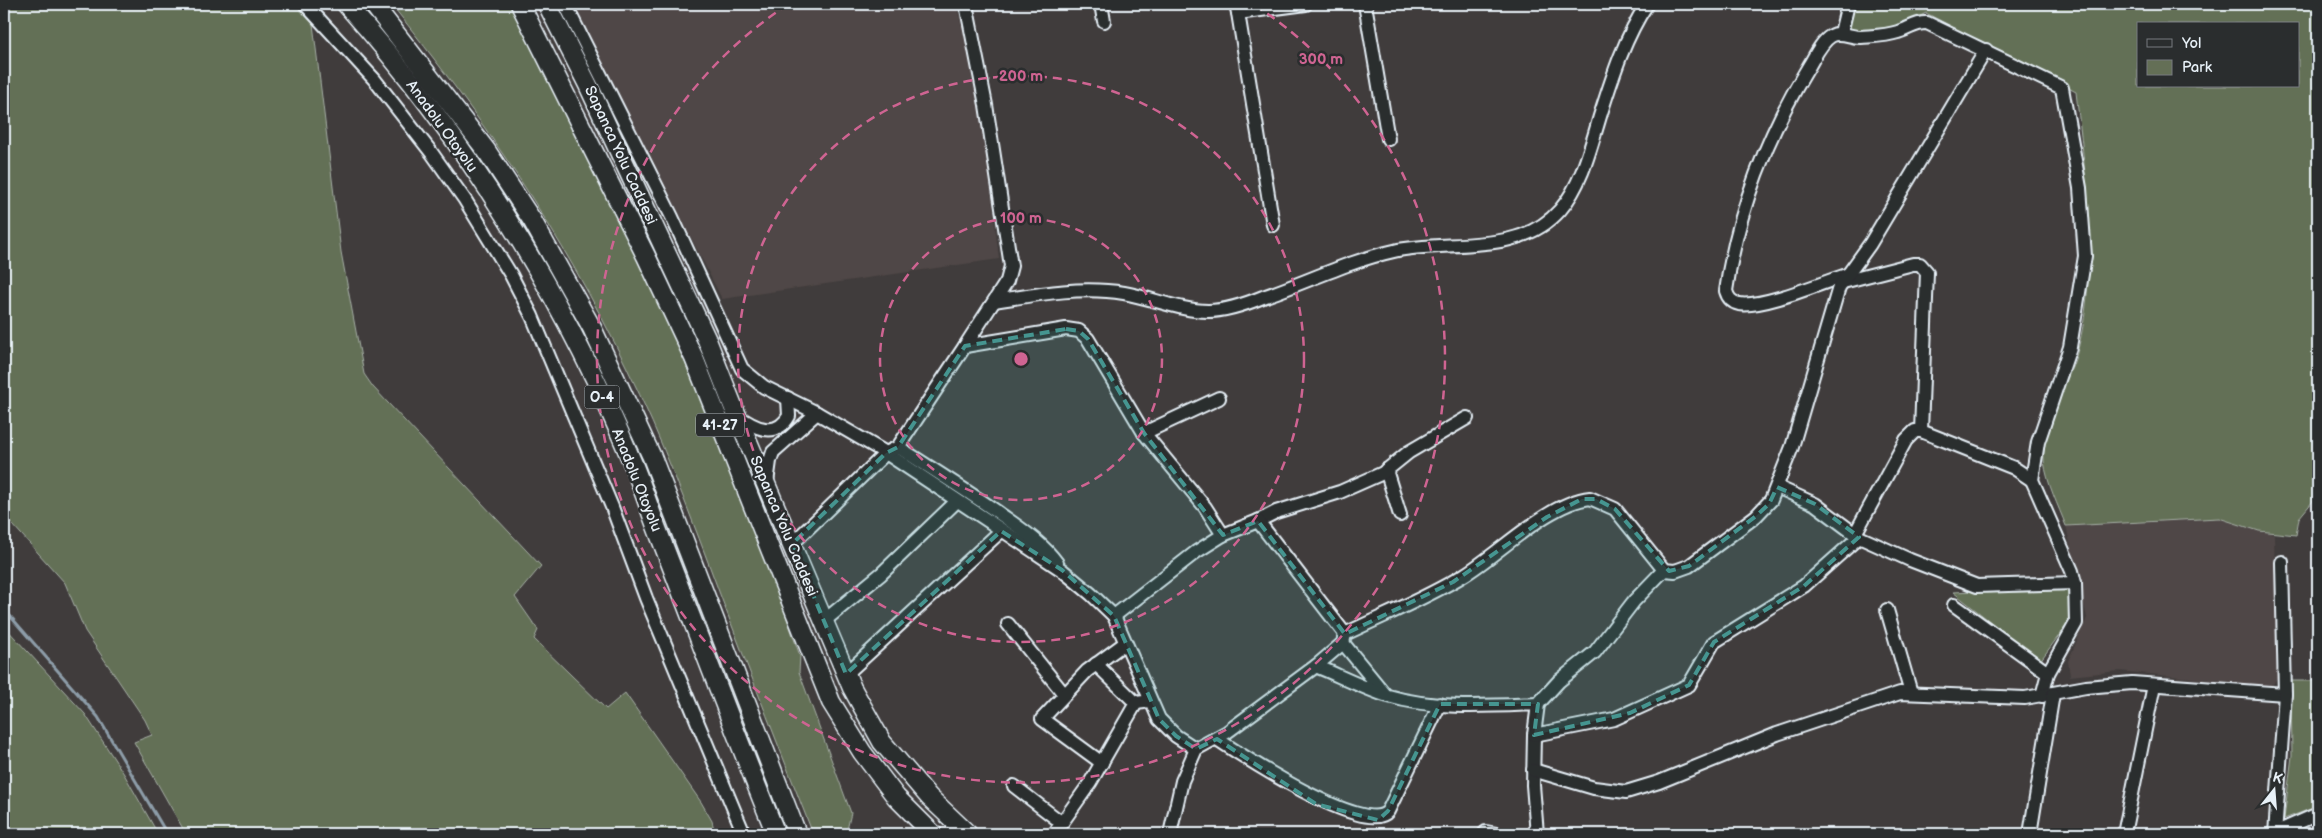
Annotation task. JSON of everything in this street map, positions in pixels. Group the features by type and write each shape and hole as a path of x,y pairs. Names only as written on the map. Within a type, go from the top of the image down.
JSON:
{"highway":[{"name":"Anadolu Otoyolu","path":"346,4 422,96 469,163 517,236 576,340 633,464 776,834"},
{"name":"Anadolu Otoyolu","path":"373,4 486,150 532,220 592,328 652,457 797,834"},
{"name":"Sapanca Yolu Caddesi","path":"520,4 646,256 694,358 831,702 862,752 896,797 933,834"},
{"name":"Sapanca Yolu Caddesi","path":"547,4 588,85 707,340 736,415 767,483 846,674 882,742 929,797 968,834"}],"street":[{"path":"305,4 374,79 431,152 465,200 511,275 532,316 597,470 646,598 744,834"},
{"path":"565,4 672,217 737,360 755,381 817,413 886,453 1062,570 1105,605 1114,616 1125,644 1164,726 1196,749"},
{"path":"792,544 886,453 898,447 995,300 1010,273 1010,256 981,77 966,4"},
{"path":"1100,4 1104,21"},
{"path":"1273,225 1237,8 1306,4"},
{"path":"1365,4 1388,139"},
{"path":"995,300 1045,292 1094,290 1132,295 1206,311 1223,310 1289,288 1366,258 1393,251 1440,244 1494,242 1532,230 1550,220 1571,195 1590,152 1628,36 1646,4"},
{"path":"1841,33 1848,4"},
{"path":"1921,431 1927,272 1920,264 1846,278 1750,304 1733,302 1728,297 1726,291 1754,177 1801,79 1823,44 1831,36 1841,33 1857,37 1878,36 1927,23 2062,88 2083,210 2085,256 2074,327 2038,442 2032,480"},
{"path":"1170,834 1182,781 1196,749 1216,739 1316,666 1344,638 1452,582 1547,517 1582,499 1596,499 1615,509 1664,570 1675,571 1695,562 1765,509 1777,487 1792,447 1839,287 1870,244 1986,50"},
{"path":"965,346 1066,329 1079,331 1088,339 1144,433 1205,507 1223,535"},
{"path":"736,415 755,427 764,430 775,429 781,426 790,416 788,398"},
{"path":"1144,433 1219,398"},
{"path":"767,483 773,452 817,413"},
{"path":"1114,616 1196,552 1223,535 1276,512 1340,492 1386,470 1409,452 1467,418"},
{"path":"1534,735 1614,719 1689,685 1714,642 1804,586 1857,535 1906,440 1915,431 1921,431 2014,468 2032,480 2063,548 2075,583 2076,623 2048,673 2048,695 2030,834"},
{"path":"898,447 951,480 1024,531 1052,555 1062,570"},
{"path":"1386,470 1400,515"},
{"path":"1777,487 1815,504 1857,535 1910,560 1977,586 2075,583"},
{"path":"824,621 880,574 956,501"},
{"path":"1258,521 1386,695"},
{"path":"846,674 1001,531"},
{"path":"2282,562 2285,694 2274,834 2318,814"},
{"path":"1537,834 1533,770 1534,735 1538,704 1559,681 1595,652 1634,601 1664,570"},
{"path":"1954,605 2048,673"},
{"path":"1887,610 1911,693"},
{"path":"1008,624 1064,694"},
{"path":"1102,763 1042,719 1064,694 1096,664 1125,644"},
{"path":"1096,664 1136,703"},
{"path":"1316,666 1386,695 1440,704 1538,704"},
{"path":"1533,770 1594,788 1626,792 1659,782 1800,725 1892,694 2048,695 2102,685 2154,685 2285,694"},
{"path":"2124,834 2154,685"},
{"path":"1136,703 1151,701"},
{"path":"1054,834 1102,763 1136,703"},
{"path":"1216,739 1316,804 1346,814 1378,820 1386,816 1440,704"},
{"path":"1014,786 1062,823"},
{"path":"1484,834 1486,832 1497,834"}],"highlighted area":[{"path":"1066,329 1079,331 1088,339 1144,433 1223,535 1258,521 1345,634 1453,582 1547,517 1582,499 1596,499 1615,509 1669,571 1689,566 1756,516 1769,504 1777,487 1815,504 1859,537 1804,586 1714,642 1689,685 1630,713 1534,735 1538,704 1440,704 1388,811 1378,820 1316,804 1217,739 1196,749 1176,736 1159,719 1114,616 1062,570 1001,531 846,674 792,544 886,453 898,447 965,346"}],"shaded area":[{"path":"573,4 956,4 980,94 999,259 722,299"},
{"path":"2219,518 2274,534 2277,678 2272,686 2119,671 2070,676 2068,661 2087,618 2066,526"}],"green space":[{"path":"4,4 300,4 312,16 341,252 364,374 373,387 541,566 515,597 538,630 534,639 606,709 625,693 701,802 712,821 715,834 186,834 134,742 152,735 145,720 85,631 65,583 4,515"},
{"path":"391,4 513,4 674,336 714,431 800,656 799,672 851,813 846,834 813,834 676,480 640,394 602,317 576,270 519,178 457,90"},
{"path":"1848,4 2318,4 2318,495 2299,518 2296,535 2259,531 2219,518 2066,526 2048,478 2044,461 2044,447 2050,420 2077,353 2087,299 2089,257 2088,210 2076,92 1926,13 1886,30 1864,33 1843,27"},
{"path":"2069,587 2069,622 2040,661 1953,592"},
{"path":"4,626 85,714 124,774 158,834 4,834"},
{"path":"2291,681 2318,681 2318,806 2284,819 2292,756"}],"waterway":[{"path":"4,609 98,717 167,834"}]}
